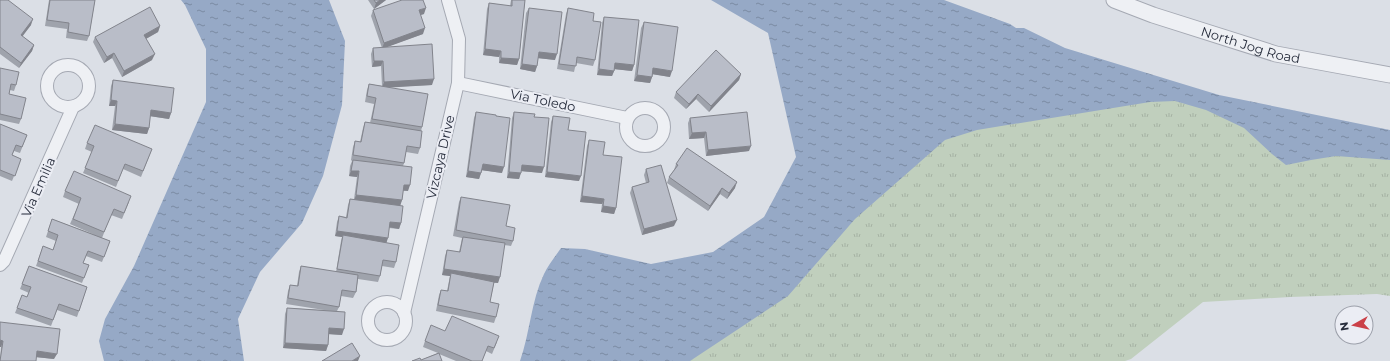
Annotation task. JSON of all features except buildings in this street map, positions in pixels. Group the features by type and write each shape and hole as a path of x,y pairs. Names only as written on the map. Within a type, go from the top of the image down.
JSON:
{"street":[{"name":"Vizcaya Drive","path":"404,313 458,83 459,39 448,0"},
{"name":"North Jog Road","path":"1114,0 1154,15 1276,54 1390,75"},
{"name":"Via Toledo","path":"458,83 627,118"},
{"name":"Via Emilia","path":"0,265 4,261 73,107"}],"green space":[{"path":"1140,87 1390,148 1390,296 1377,294 1203,302 1131,359 1125,361 652,361 936,119"}],"water":[{"path":"181,0 329,0 345,41 342,105 323,176 302,223 260,272 238,319 244,361 104,361 99,341 105,319 134,266 206,102 206,49 185,5"},
{"path":"711,0 944,0 1010,24 1016,28 1024,28 1065,48 1219,95 1390,130 1390,160 1336,156 1286,165 1244,128 1206,110 1175,101 1150,102 977,130 945,140 855,219 788,296 690,361 520,361 536,295 544,274 561,248 585,249 651,264 713,252 764,217 796,157 768,33"}]}
